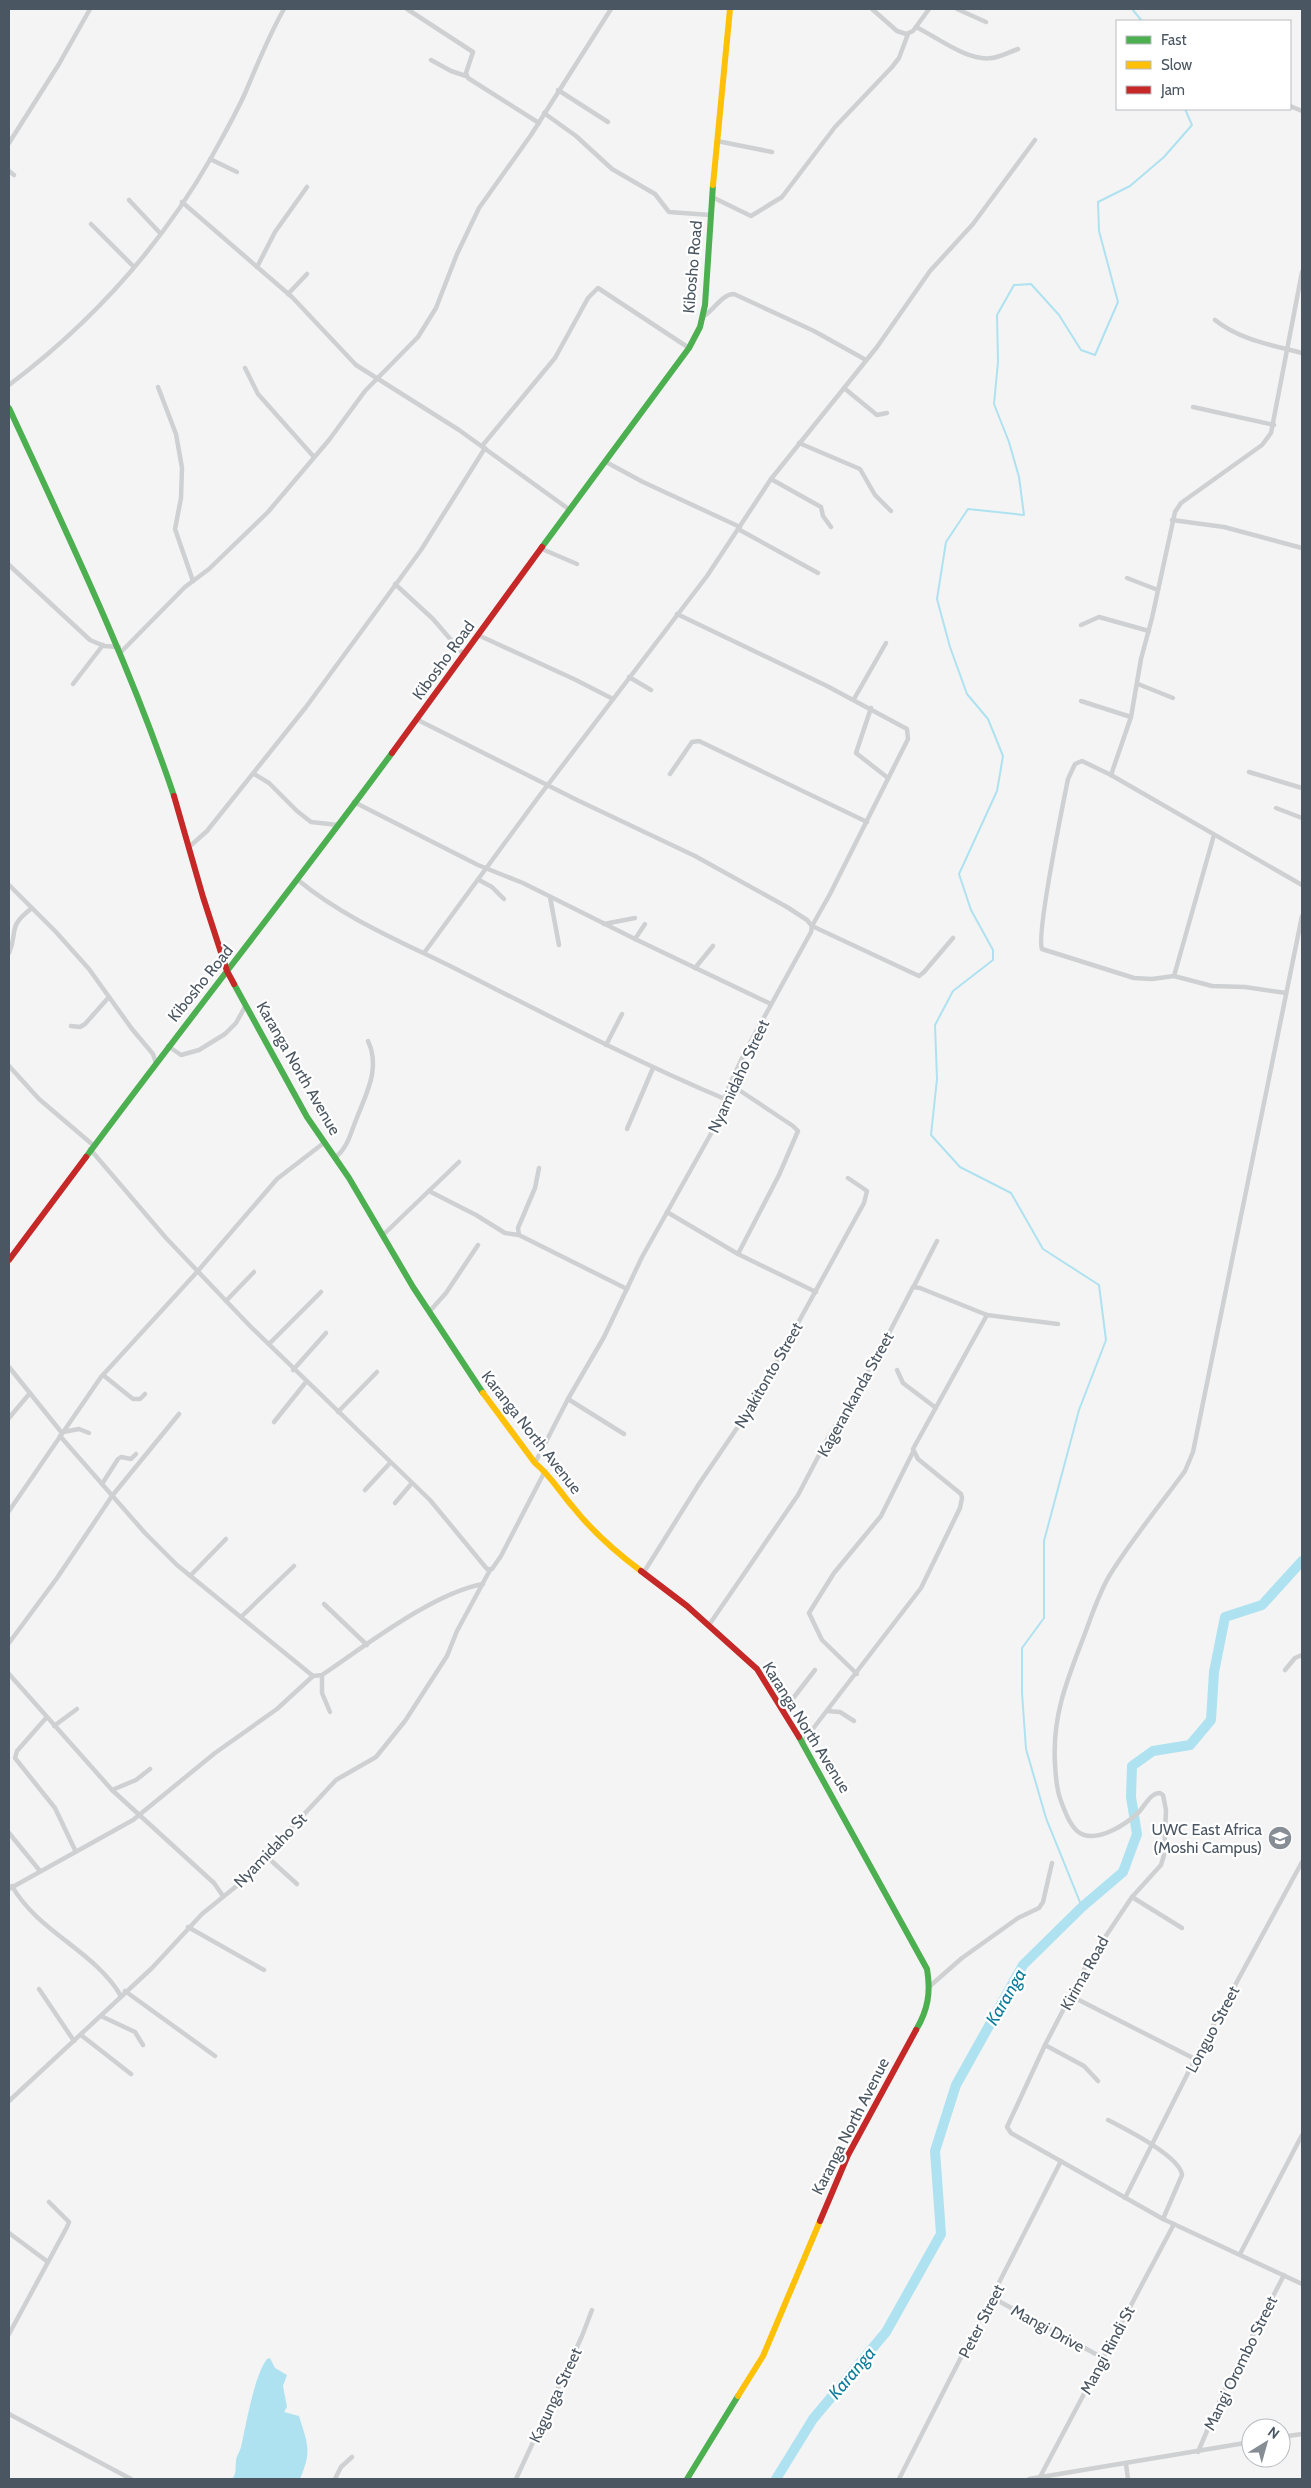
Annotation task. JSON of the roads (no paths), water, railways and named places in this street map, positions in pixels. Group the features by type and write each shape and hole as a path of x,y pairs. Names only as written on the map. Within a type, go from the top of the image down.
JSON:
{"street":[{"path":"9,143 59,64 90,9"},
{"path":"9,385 91,316 134,267 160,233 210,160 245,92 284,9"},
{"path":"407,9 473,52 466,76"},
{"path":"9,565 90,640 120,650 193,581 210,569 268,512 314,457 375,378 406,350 427,324 436,308 457,254 479,208 538,123 611,9"},
{"name":"Kibosho Road","path":"9,1260 91,1147 298,880 354,802 465,656 478,635 689,348 704,316 710,215 730,9"},
{"path":"872,9 897,31 908,34"},
{"path":"712,197 750,216 782,197 835,127 892,67 899,58 908,34 916,27 929,9"},
{"path":"957,9 986,22"},
{"path":"916,27 963,52 981,58 991,58 1018,49"},
{"path":"431,60 451,71 466,76 538,123"},
{"path":"558,90 608,122"},
{"path":"544,113 576,136 612,169 656,194 669,212 710,215"},
{"path":"424,953 629,677 707,576 771,479 866,360 930,271 973,224 1035,140"},
{"path":"717,141 772,152"},
{"path":"210,160 237,172"},
{"path":"9,171 14,175"},
{"path":"257,267 278,227 307,188"},
{"path":"129,200 160,233"},
{"path":"182,202 319,323 349,359 375,378 484,447 570,510"},
{"path":"90,224 134,267"},
{"path":"1111,774 1131,717 1141,659 1149,631 1172,520 1178,505 1262,445 1269,437 1274,425 1302,272"},
{"path":"288,294 307,274"},
{"path":"189,847 198,841 254,774 422,550 484,447 556,358 588,298 598,288 689,348"},
{"path":"704,316 712,311 724,297 734,294 814,331 866,360"},
{"path":"1215,320 1234,334 1302,353"},
{"path":"245,368 258,394 314,457"},
{"path":"158,387 176,434 182,468 181,498 175,529 193,581"},
{"path":"844,388 877,415 887,413"},
{"path":"1193,407 1274,425"},
{"name":"Karanga North Avenue","path":"9,408 120,650 163,760 227,971 284,1078 336,1158 429,1312 475,1383 535,1463 545,1471 574,1509 619,1554 644,1572 709,1626 757,1669 784,1710 849,1824 927,1969 930,1986 926,2013 848,2155 764,2356 687,2479"},
{"path":"799,443 860,469 875,494 891,512"},
{"path":"606,462 739,528 818,573"},
{"path":"771,479 821,507 823,516 831,527"},
{"path":"1172,520 1224,527 1302,548"},
{"path":"542,549 577,564"},
{"path":"1127,578 1158,590"},
{"path":"395,584 433,619 465,656"},
{"path":"677,614 871,708 856,753 888,778"},
{"path":"1081,625 1098,617 1149,631"},
{"path":"478,635 613,699"},
{"path":"854,699 886,643"},
{"path":"72,684 103,645"},
{"path":"629,677 651,690"},
{"path":"1138,684 1173,698"},
{"path":"1081,701 1131,717"},
{"name":"Nyamidaho Street","path":"535,1463 568,1399 595,1354 666,1212 713,1130 730,1084 811,932 812,926 908,739 908,731 871,708"},
{"path":"416,719 695,856 786,907 812,926 919,976 953,938"},
{"path":"670,774 692,742 699,741 867,822"},
{"path":"1302,885 1111,774 1082,761 1075,764 1070,773 1044,911 1041,946 1134,978 1152,979 1174,976 1212,986 1245,987 1286,993 1302,916"},
{"path":"1248,772 1302,788"},
{"path":"254,774 269,783 296,811 311,822 338,825"},
{"path":"354,802 487,869 511,877 604,924 772,1004"},
{"path":"1276,808 1302,818"},
{"path":"1174,976 1214,834"},
{"path":"298,880 334,906 424,953 606,1046 725,1099"},
{"path":"479,880 492,887 504,899"},
{"path":"9,885 73,951 153,1054 156,1063"},
{"path":"550,897 559,946"},
{"path":"9,953 14,928 20,919 32,908"},
{"path":"604,924 635,918"},
{"path":"635,939 645,924"},
{"path":"695,968 713,946"},
{"name":"Kirima Road","path":"1062,2161 1011,2133 1007,2127 1045,2045 1101,1942 1132,1897 1156,1872 1164,1856 1166,1810 1163,1796 1160,1793 1154,1794 1139,1812 1127,1822 1112,1830 1095,1836 1085,1836 1075,1828 1066,1813 1057,1788 1054,1738 1058,1711 1095,1607 1109,1575 1185,1471 1192,1458 1286,993"},
{"path":"71,1026 80,1027 85,1024 109,997"},
{"path":"168,1046 181,1055 199,1050 233,1027 246,1005"},
{"path":"606,1046 622,1014"},
{"path":"336,1158 348,1143 369,1089 373,1062 368,1041"},
{"path":"9,1066 39,1099 91,1147 198,1272 293,1370 439,1510 481,1564 490,1570"},
{"path":"627,1129 653,1068"},
{"path":"730,1084 793,1126 798,1132 779,1175 738,1254"},
{"path":"9,1511 103,1375 198,1272 277,1179 325,1142"},
{"path":"383,1235 459,1162"},
{"path":"519,1234 518,1228 535,1188 540,1168"},
{"name":"Nyakitonto Street","path":"644,1572 699,1484 754,1403 816,1292 867,1194 865,1188 848,1178"},
{"path":"429,1191 476,1215 505,1233 519,1234 627,1289"},
{"path":"666,1212 738,1254 816,1292"},
{"name":"Kagerankanda Street","path":"709,1626 798,1495 828,1438 851,1402 914,1286 936,1241"},
{"path":"429,1312 446,1293 478,1245"},
{"path":"226,1301 254,1272"},
{"path":"914,1286 987,1315 1058,1324"},
{"path":"269,1344 321,1292"},
{"path":"857,1674 822,1640 809,1613 834,1573 881,1516 915,1445 987,1315"},
{"path":"293,1370 326,1333"},
{"path":"9,1367 112,1496 161,1549 190,1576 313,1676"},
{"path":"897,1370 903,1383 936,1408"},
{"path":"338,1412 377,1372"},
{"path":"103,1375 133,1399 140,1399 145,1394"},
{"path":"274,1422 306,1382"},
{"path":"9,1418 30,1394"},
{"path":"568,1399 624,1434"},
{"path":"9,1643 57,1578 112,1496 179,1414"},
{"path":"62,1434 79,1429 89,1433"},
{"path":"802,1743 857,1674 921,1588 962,1502 961,1494 957,1489 918,1459 913,1452"},
{"path":"102,1484 118,1459 121,1457 129,1460 136,1454"},
{"path":"365,1490 390,1463"},
{"name":"Nyamidaho St","path":"9,2101 152,1968 188,1927 266,1856 336,1780 372,1760 405,1721 447,1656 457,1631 490,1570 506,1547 545,1471"},
{"path":"395,1503 412,1483"},
{"path":"190,1576 226,1539"},
{"path":"241,1617 294,1566"},
{"path":"215,2056 123,1994 76,1947 23,1903 11,1888 75,1850 126,1825 139,1813 176,1788 215,1753 277,1709 313,1676 322,1675 409,1617 471,1587 483,1584"},
{"path":"324,1604 367,1645"},
{"path":"1285,1670 1295,1658 1302,1655"},
{"path":"784,1710 815,1670"},
{"path":"9,1674 46,1718 112,1790 214,1883 223,1896"},
{"path":"322,1675 322,1692 330,1712"},
{"path":"54,1726 77,1709"},
{"path":"827,1711 840,1712 854,1722"},
{"path":"46,1718 18,1751 15,1758 58,1814 75,1850"},
{"path":"112,1790 136,1780 150,1770"},
{"path":"9,1833 40,1871"},
{"path":"266,1856 297,1884"},
{"name":"Longuo Street","path":"1125,2198 1194,2060 1302,1862"},
{"path":"930,1986 954,1964 1018,1918 1039,1908 1043,1902 1052,1864"},
{"path":"1132,1897 1182,1928"},
{"path":"188,1927 264,1970"},
{"path":"39,1989 74,2041"},
{"path":"1071,1996 1194,2060"},
{"path":"101,2016 134,2032 143,2045"},
{"path":"81,2035 131,2074"},
{"path":"1045,2045 1084,2066 1098,2081"},
{"path":"1108,2120 1152,2146 1176,2163 1182,2172 1163,2219"},
{"path":"1240,2254 1302,2135"},
{"path":"1062,2161 1163,2219 1302,2284"},
{"name":"Peter Street","path":"899,2479 1062,2161"},
{"path":"9,2334 61,2241 68,2222 49,2202"},
{"name":"Mangi Rindi St","path":"1040,2477 1174,2224"},
{"path":"9,2233 48,2262"},
{"name":"Mangi Orombo Street","path":"1198,2452 1223,2394 1284,2275"},
{"name":"Mangi Drive","path":"993,2298 1102,2358"},
{"name":"Kagunga Street","path":"517,2478 579,2344 592,2310"},
{"path":"9,2414 132,2479"},
{"path":"1029,2479 1241,2444"},
{"path":"335,2479 342,2467 352,2458"},
{"path":"1126,2464 1128,2479"},
{"path":"517,2478 525,2479"}],"water":[{"path":"270,2358 275,2368 287,2375 283,2386 287,2407 284,2412 299,2416 307,2448 304,2469 300,2479 232,2479 254,2389 262,2367 267,2359"}],"waterway":[{"path":"1132,9 1141,20"},
{"path":"1082,1907 1046,1818 1026,1749 1022,1693 1022,1648 1044,1618 1044,1541 1079,1410 1106,1340 1099,1285 1043,1249 1011,1193 960,1167 931,1135 937,1079 935,1025 953,991 993,960 993,950 971,910 959,874 997,791 1003,756 988,719 967,694 950,647 937,599 946,542 968,509 1024,515 1019,477 1009,442 994,404 998,362 997,315 1014,285 1031,284 1059,315 1081,350 1095,355 1118,302 1099,231 1098,202 1130,186 1164,157 1192,125 1185,110"},
{"name":"Karanga","path":"776,2479 813,2419 886,2332 941,2234 935,2151 956,2085 1023,1965 1082,1907 1123,1872 1137,1834 1131,1797 1132,1766 1153,1751 1190,1745 1211,1720 1214,1672 1225,1617 1262,1605 1302,1561"}],"place":[{"name":"UWC East Africa (Moshi Campus)","path":"1280,1838"}]}
